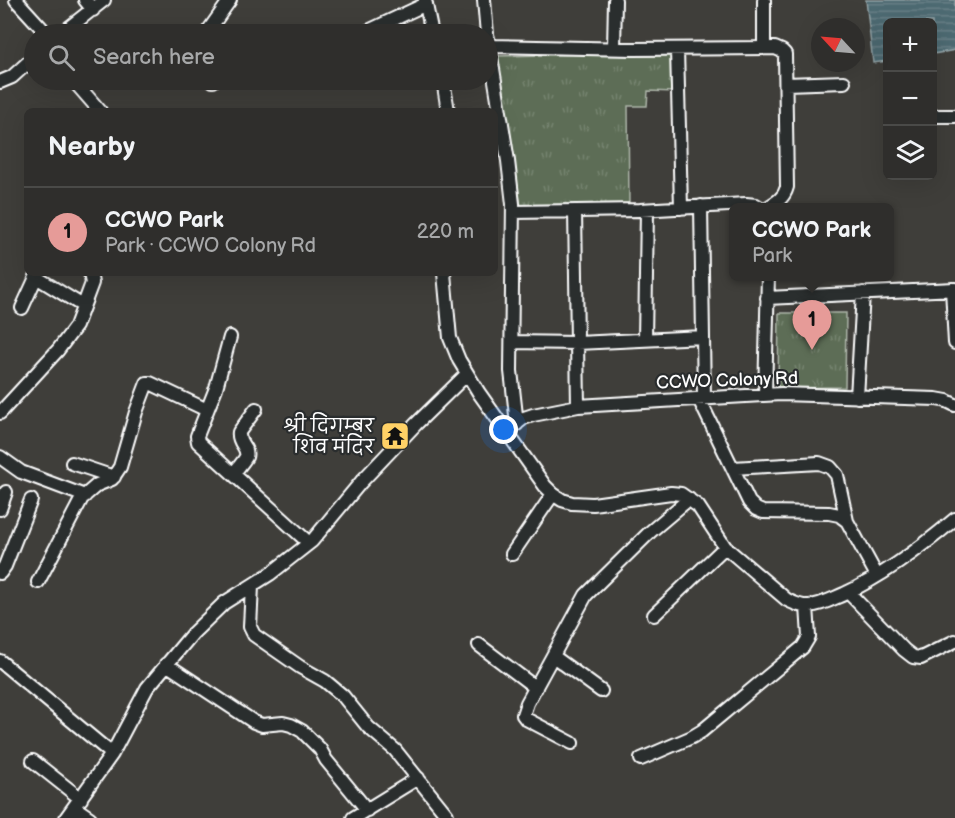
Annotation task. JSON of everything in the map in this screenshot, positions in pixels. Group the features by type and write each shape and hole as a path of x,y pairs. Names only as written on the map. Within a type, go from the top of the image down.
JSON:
{"street":[{"path":"16,0 38,24"},
{"path":"71,24 89,5 104,0"},
{"path":"213,24 230,0"},
{"path":"484,0 486,24"},
{"path":"614,48 615,0"},
{"path":"764,0 764,48"},
{"path":"382,24 426,2 430,24"},
{"path":"498,41 614,48 779,49 785,54 787,187 785,193 775,203"},
{"path":"677,48 681,208"},
{"path":"0,82 12,77 24,66"},
{"path":"786,84 844,82"},
{"path":"82,90 97,108"},
{"path":"444,90 447,108"},
{"path":"496,90 508,161 513,212 511,371 517,424"},
{"path":"937,116 955,116"},
{"path":"513,212 647,210 729,205"},
{"path":"701,206 703,337 701,399 749,502 756,509 763,512 829,513 838,515 847,521"},
{"path":"645,340 647,210"},
{"path":"575,211 578,406"},
{"path":"22,308 37,276"},
{"path":"38,276 83,306"},
{"path":"0,413 58,350 76,326 92,284 91,276"},
{"path":"444,276 450,338 459,360 506,432 553,494 572,503 593,504 671,493 681,494 698,507 725,547 787,600 797,605 807,606 823,603 877,576 905,559 955,519"},
{"path":"765,395 768,281"},
{"path":"767,298 953,289 955,343"},
{"path":"857,397 863,293"},
{"path":"230,337 216,388 197,436 198,442 309,543"},
{"path":"512,342 577,343 703,337"},
{"path":"66,818 112,754 147,687 193,633 237,594 291,559 309,543 361,482 467,374"},
{"path":"38,582 85,496 97,485 112,479 120,467 147,383 207,410"},
{"name":"CCWO Colony Rd","path":"506,432 524,418 578,406 765,395 936,399 955,405"},
{"path":"234,474 246,456 246,448 239,440 239,432 256,409"},
{"path":"0,457 21,472 85,496"},
{"path":"72,463 114,477"},
{"path":"733,468 819,463 830,467 837,475 847,521 877,576"},
{"path":"0,509 6,492"},
{"path":"512,554 553,494"},
{"path":"572,743 526,719 524,710 581,603 592,588 650,532 689,499"},
{"path":"0,573 5,566 31,500"},
{"path":"654,615 725,547"},
{"path":"252,586 250,622 254,635 343,696 368,727 395,750 447,815"},
{"path":"848,592 913,657 921,658 955,641"},
{"path":"641,759 702,731 803,647 809,637 807,606"},
{"path":"479,645 536,688"},
{"path":"553,656 600,691"},
{"path":"0,661 112,754"},
{"path":"166,664 254,722 262,725 283,723 302,731 320,749 326,760 367,810"},
{"path":"33,761 78,803 90,818"},
{"path":"353,818 418,778"}],"green space":[{"path":"673,52 675,92 648,91 647,106 628,106 629,204 521,207 498,56"},
{"path":"779,313 846,313 845,387 778,388"}],"water":[{"path":"866,0 955,0 955,50 937,53 937,18 883,18 883,62 873,63"}],"place":[{"name":"CCWO Park","path":"812,350"},
{"name":"श्री दिगम्बर शिव मंदिर","path":"395,436"}]}
